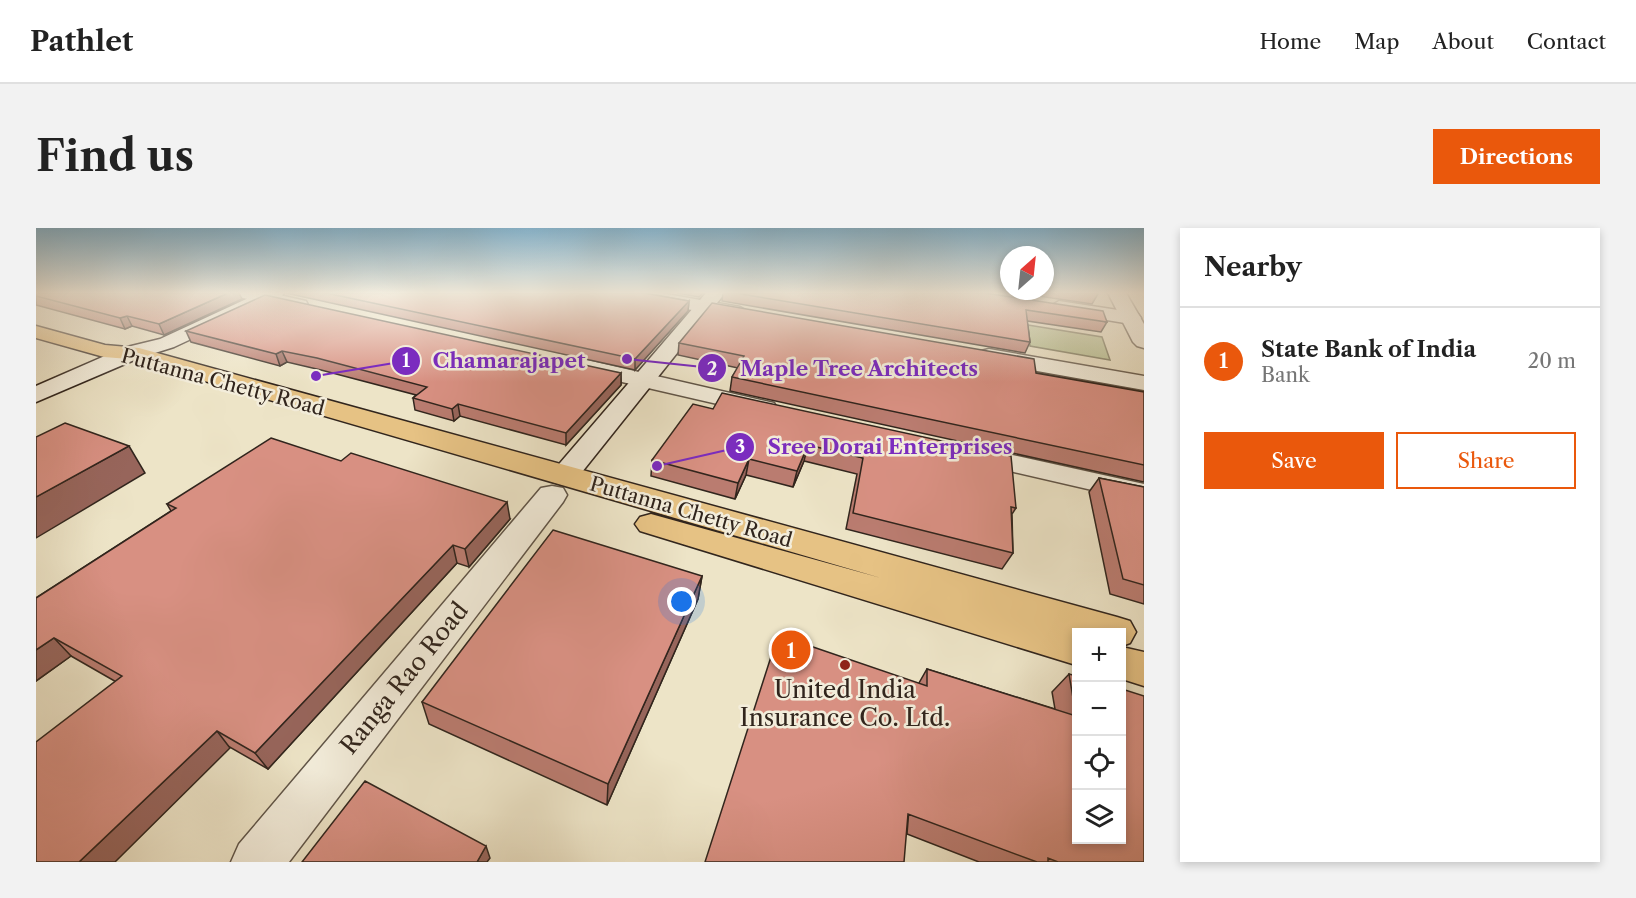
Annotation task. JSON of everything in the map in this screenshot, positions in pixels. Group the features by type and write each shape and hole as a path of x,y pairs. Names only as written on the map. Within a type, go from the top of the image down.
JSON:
{"main road":[{"name":"Puttanna Chetty Road","path":"36,332 558,485 1072,647"},
{"name":"Puttanna Chetty Road","path":"558,485 1098,628"},
{"path":"1126,635 1144,640"},
{"path":"1126,664 1144,669"}],"street":[{"path":"36,395 167,343 207,323"},
{"name":"Ranga Rao Road","path":"257,862 643,379 691,323"},
{"path":"1133,323 1144,342"},
{"path":"970,353 1144,383"},
{"path":"36,409 124,359"},
{"path":"561,361 788,414"},
{"path":"939,447 1144,493"}],"green space":[{"path":"1028,325 1102,337 1110,360 1030,346"}],"building":[{"path":"204,323 391,323 621,373 566,433 458,404 452,409 413,398 427,387 317,358 282,351 276,354 186,331"},
{"path":"465,323 669,323 635,359"},
{"path":"696,323 825,323 1034,359 1036,373 1144,392 1144,465 732,377 744,356 679,343"},
{"path":"913,323 1028,323 1030,342"},
{"path":"722,393 1011,456 1016,508 1011,507 1013,553 853,513 863,458 808,445 797,471 749,459 738,483 652,460 693,404 713,409"},
{"path":"65,423 129,446 36,497 36,437"},
{"path":"271,438 341,461 351,453 507,502 465,549 453,545 255,753 217,731 79,862 36,862 36,742 122,676 54,638 36,650 36,598 176,508 167,504"},
{"path":"1099,478 1144,487 1144,585 1123,579"},
{"path":"553,530 702,576 608,784 422,702"},
{"path":"778,635 927,686 927,669 1072,715 1072,844 1126,844 1126,690 1144,696 1144,862 1058,862 1048,858 1048,862 1037,862 908,814 904,862 705,862"},
{"path":"1069,674 1072,675 1072,692"},
{"path":"365,781 486,846 477,862 302,862"}],"place":[{"name":"Maple Tree Architects","path":"627,359"},
{"name":"Chamarajapet","path":"316,376"},
{"name":"Sree Dorai Enterprises","path":"657,466"},
{"name":"State Bank of India","path":"791,650"},
{"name":"United India Insurance Co. Ltd.","path":"845,665"}]}
